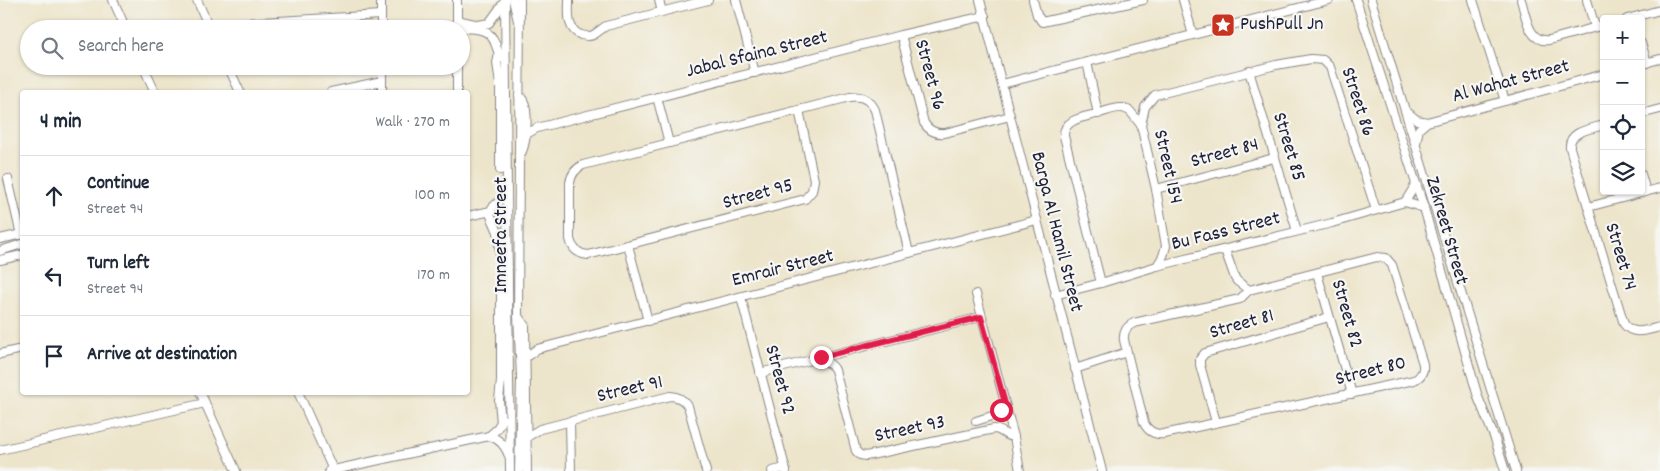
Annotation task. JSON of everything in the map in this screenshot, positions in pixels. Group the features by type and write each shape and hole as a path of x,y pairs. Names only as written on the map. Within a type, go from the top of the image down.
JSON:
{"street":[{"path":"112,0 122,20"},
{"path":"197,0 207,20"},
{"path":"381,0 381,20"},
{"path":"457,0 457,20"},
{"path":"470,25 489,23 505,0 514,12 520,26"},
{"name":"Imneefa Street","path":"505,0 510,471"},
{"name":"Imneefa Street","path":"519,471 520,0"},
{"path":"569,0 570,23 575,32 584,36 591,36 610,25 708,0"},
{"path":"659,0 662,12"},
{"path":"736,0 755,73"},
{"name":"Barga Al Hamil Street","path":"980,0 1102,471"},
{"path":"1033,0 1037,15 1042,22 1140,0"},
{"path":"1184,0 1193,35"},
{"path":"1002,84 1329,0"},
{"name":"Zekreet Street","path":"1371,0 1516,471"},
{"path":"1473,0 1505,101"},
{"path":"1521,0 1531,32 1541,40 1549,40 1600,26"},
{"path":"1587,0 1595,27"},
{"name":"Zekreet Street","path":"1355,1 1424,208 1478,397 1498,446 1505,471"},
{"path":"1642,15 1660,10"},
{"path":"296,20 381,15"},
{"name":"Jabal Sfaina Street","path":"526,135 537,128 901,35 985,16"},
{"path":"470,28 484,30 494,40 506,68"},
{"name":"Street 96","path":"901,35 924,123 928,128 938,133 945,133 1010,116"},
{"path":"499,54 497,64 500,84 500,170"},
{"name":"Street 86","path":"1141,125 1145,107 1155,95 1248,71 1320,59 1327,63 1376,210"},
{"path":"1645,63 1660,59"},
{"path":"1087,62 1098,114 1074,120 1066,126 1064,133 1101,283"},
{"name":"Street 85","path":"1248,71 1297,231"},
{"path":"147,75 154,90"},
{"path":"232,75 239,90"},
{"path":"382,75 382,90"},
{"path":"457,75 457,90"},
{"name":"Al Wahat Street","path":"1427,122 1600,75"},
{"path":"340,90 382,81"},
{"path":"519,95 525,105 526,122 524,149 519,156"},
{"name":"Street 95","path":"799,110 814,180 812,191 805,199 588,255 581,254 574,249 570,239 570,183 576,169 669,143 854,96 865,98 871,103 874,110 909,253"},
{"path":"657,97 669,143"},
{"name":"Street 154","path":"1098,114 1119,108 1130,111 1141,125 1156,189 1166,246 1157,266"},
{"path":"1404,109 1414,118 1427,122 1418,132 1416,144"},
{"path":"1645,113 1660,109"},
{"path":"526,122 537,128"},
{"name":"Street 74","path":"1600,126 1575,134 1570,142 1570,148 1624,324 1629,329 1637,332 1660,327"},
{"name":"Street 84","path":"1156,189 1274,158"},
{"path":"8,179 20,227"},
{"path":"1416,184 1405,202 1424,208"},
{"path":"1588,207 1646,192 1659,191"},
{"path":"500,423 501,267 497,228 490,217 491,211 507,194"},
{"name":"Bu Fass Street","path":"1055,295 1157,266 1405,202"},
{"path":"470,216 491,211"},
{"name":"Emrair Street","path":"526,357 537,349 1037,220"},
{"path":"0,239 20,235"},
{"path":"499,239 507,255"},
{"path":"0,251 20,245"},
{"path":"628,245 648,321"},
{"path":"1225,250 1235,278 1249,290"},
{"path":"0,260 20,255"},
{"name":"Street 80","path":"1377,257 1383,257 1388,260 1392,265 1423,364 1422,372 1414,380 1164,434 1151,432 1144,423 1127,352 1124,334 1131,324 1240,300 1249,290 1317,273 1377,257"},
{"name":"Street 82","path":"1317,273 1352,394"},
{"path":"976,294 1014,437 1020,471"},
{"name":"Street 92","path":"741,297 786,470"},
{"path":"518,316 525,326 526,343 527,471"},
{"path":"760,373 981,317"},
{"name":"Street 81","path":"1216,422 1200,365 1200,359 1205,353 1329,317"},
{"path":"526,343 530,348 537,349"},
{"path":"0,354 20,349"},
{"path":"1075,369 1127,352"},
{"name":"Street 93","path":"821,357 832,365 835,370 856,451 860,456 994,429 1014,437"},
{"path":"520,383 526,368"},
{"path":"201,395 236,471"},
{"path":"299,395 331,471 489,436 496,430 509,403"},
{"name":"Street 91","path":"527,437 540,429 670,396 677,397 688,406 706,471"},
{"path":"0,450 204,403"},
{"path":"976,421 992,416 1006,407"},
{"path":"570,421 571,471"},
{"name":"Street 91","path":"527,426 540,429"},
{"path":"489,436 500,442 510,460"},
{"path":"772,471 786,470"}],"place":[{"name":"PushPull Jn","path":"1223,25"}],"route":[{"path":"821,357 981,317 1006,407 1001,410"}]}
